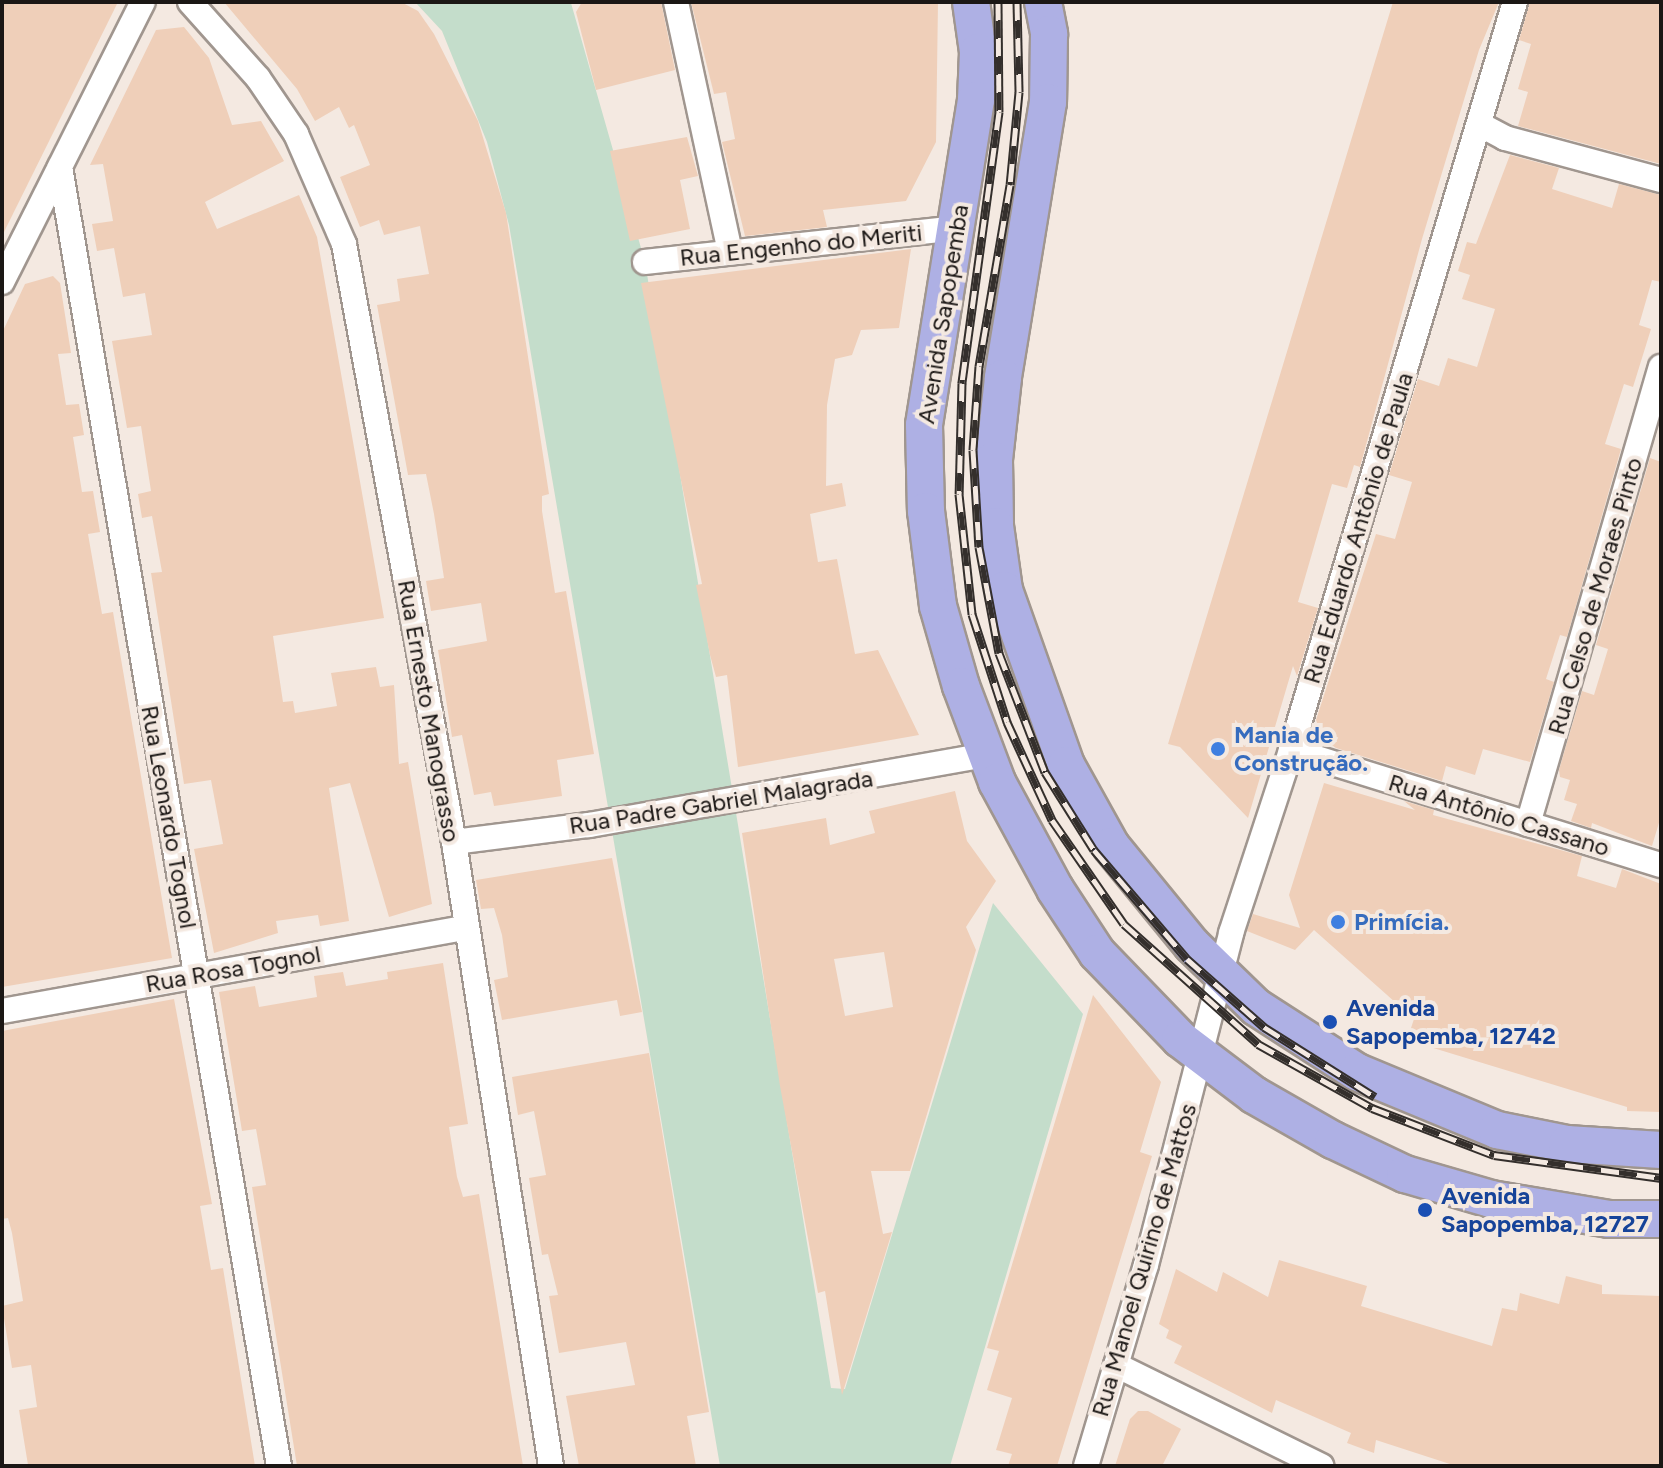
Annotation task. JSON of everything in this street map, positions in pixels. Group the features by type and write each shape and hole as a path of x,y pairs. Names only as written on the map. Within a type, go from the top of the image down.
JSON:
{"main road":[{"name":"Avenida Sapopemba","path":"971,2 978,52 976,100 924,425 926,511 938,606 987,755 1055,889 1097,953 1201,1055 1254,1095 1405,1174 1491,1199 1609,1219 1661,1219"},
{"path":"1043,2 1049,34 1048,102 994,460 1004,590 1066,765 1111,846 1222,973 1256,1007 1332,1056 1426,1105 1497,1130 1553,1141 1661,1150"}],"street":[{"path":"2,282 143,2"},
{"name":"Rua Ernesto Manograsso","path":"190,2 258,78 296,134 344,244 454,842 464,928 551,1466"},
{"path":"676,2 730,251"},
{"name":"Rua Eduardo Antônio de Paula","path":"1201,1055 1222,973 1515,2"},
{"path":"1479,124 1505,138 1661,180"},
{"name":"Rua Leonardo Tognol","path":"60,167 279,1466"},
{"name":"Rua Engenho do Meriti","path":"645,262 957,228"},
{"name":"Rua Celso de Moraes Pinto","path":"1528,824 1661,367"},
{"name":"Rua Antônio Cassano","path":"1291,750 1661,865"},
{"name":"Rua Padre Gabriel Malagrada","path":"454,842 589,825 987,755"},
{"name":"Rua Rosa Tognol","path":"2,1011 464,928"},
{"name":"Rua Manoel Quirino de Mattos","path":"1086,1466 1201,1055"},
{"path":"1116,1365 1321,1466"}],"green space":[{"path":"415,2 571,3 645,262 831,1388 845,1389 993,903 1083,1014 950,1466 720,1466 509,225 487,142 442,31"}],"building":[{"path":"2,2 118,2 2,236"},
{"path":"224,2 401,2 418,11 434,34 478,121 506,213 549,494 542,496 542,511 555,593 566,591 594,754 557,760 562,796 494,806 491,792 474,795 462,735 452,737 438,650 487,641 481,603 431,611 426,581 444,578 434,514 426,474 408,475 377,305 400,301 397,279 429,274 420,226 384,235 379,220 360,227 340,177 370,165 354,125 349,128 339,107 315,121 297,89"},
{"path":"582,2 661,2 675,70 596,90 576,12"},
{"path":"691,2 938,2 936,142 906,201 823,210 827,227 745,236 722,142 735,139 726,92 714,94"},
{"path":"1393,2 1499,2 1479,50 1422,239 1360,467 1354,465 1347,488 1332,484 1298,602 1318,608 1297,676 1293,666 1248,818 1180,747 1168,744"},
{"path":"1530,2 1661,2 1661,164 1518,126 1528,92 1518,89 1531,44 1519,40"},
{"path":"184,27 209,58 232,125 261,121 284,161 205,202 217,229 299,195 317,237 384,618 273,636 283,702 293,701 295,713 337,706 331,673 376,667 380,687 394,685 399,764 408,762 432,904 389,917 350,783 329,788 349,921 320,926 318,915 276,921 278,933 214,953 194,849 223,844 211,780 184,784 151,573 162,572 152,516 142,518 138,494 151,491 141,426 127,428 112,341 152,335 145,293 123,297 114,248 97,251 92,224 113,221 103,164 90,165 156,30"},
{"path":"687,137 698,176 680,180 690,229 630,241 610,151"},
{"path":"1510,155 1559,168 1552,189 1612,208 1619,184 1661,195 1661,282 1652,280 1639,325 1651,329 1633,387 1624,384 1605,444 1621,449 1567,637 1560,635 1546,679 1554,682 1530,762 1483,749 1475,775 1446,766 1442,781 1336,748 1323,739 1316,720 1376,534 1395,539 1412,482 1389,475 1418,379 1439,386 1448,358 1477,367 1495,309 1462,299 1470,275 1458,271 1467,242 1476,244"},
{"path":"911,249 899,328 861,330 852,355 835,359 827,405 826,486 842,483 846,506 810,514 818,562 837,559 855,654 878,650 919,735 738,767 727,675 716,677 710,655 696,585 702,584 641,283"},
{"path":"53,276 60,283 71,353 58,354 66,405 79,404 84,435 73,437 82,492 93,491 100,532 88,534 102,614 113,612 172,958 2,987 2,333 25,284"},
{"path":"1650,458 1661,462 1661,816 1652,846 1592,823 1591,828 1571,821 1577,804 1564,800 1570,780 1560,777 1559,770 1582,691 1594,695 1608,649 1596,645"},
{"path":"1324,783 1415,810 1404,801 1434,810 1433,815 1582,856 1577,876 1616,888 1622,869 1661,884 1661,1112 1627,1111 1627,1107 1407,1040 1414,1019 1314,930 1295,950 1247,931 1253,914 1300,928 1289,895"},
{"path":"955,791 967,841 996,881 966,927 976,950 910,1171 871,1171 883,1234 892,1232 842,1395 825,1291 818,1293 780,1086 742,833 826,818 830,845 875,833 869,811","holes":["884,952 893,1007 845,1016 834,959"]},
{"path":"612,858 642,1012 620,1016 617,1000 502,1020 494,980 508,977 502,935 494,908 481,909 476,880"},
{"path":"443,963 468,1124 449,1127 463,1197 479,1194 523,1466 297,1466 252,1187 266,1185 256,1129 242,1131 219,992 255,986 259,1007 317,997 314,976 343,972 346,986 388,979 387,972"},
{"path":"1093,995 1161,1082 1140,1152 1152,1156 1057,1466 1008,1466 1012,1454 996,1450 1012,1398 987,1390 999,1351 987,1348"},
{"path":"174,999 212,1204 200,1206 211,1270 223,1268 255,1466 28,1465 19,1410 37,1407 31,1365 12,1368 2,1306 23,1301 12,1233 8,1218 2,1219 2,1031"},
{"path":"649,1053 709,1412 687,1416 696,1466 579,1466 566,1396 635,1385 626,1342 559,1353 549,1296 558,1295 548,1254 542,1255 529,1178 546,1175 534,1111 518,1115 512,1077"},
{"path":"1279,1260 1367,1286 1361,1306 1492,1346 1502,1308 1517,1311 1520,1293 1559,1304 1566,1276 1602,1285 1602,1294 1661,1296 1661,1466 1456,1466 1376,1440 1374,1453 1347,1443 1351,1433 1276,1400 1272,1413 1174,1363 1182,1346 1166,1338 1169,1330 1159,1324 1176,1269 1217,1292 1223,1272 1268,1297"},
{"path":"1138,1411 1148,1411 1181,1429 1162,1466 1115,1466 1130,1419"}],"railway":[{"path":"998,2 999,112 962,383 959,494 972,614 1007,722 1052,820 1124,924 1258,1044 1372,1108 1494,1155 1661,1178"},
{"path":"1017,2 1019,92 1010,185 979,366 973,450 979,547 999,653 1045,772 1094,850 1187,959 1264,1027 1375,1097"}],"place":[{"name":"Mania de Construção.","path":"1218,749"},
{"name":"Primícia.","path":"1338,922"},
{"name":"Avenida Sapopemba, 12742","path":"1330,1022"},
{"name":"Avenida Sapopemba, 12727","path":"1425,1210"}]}
